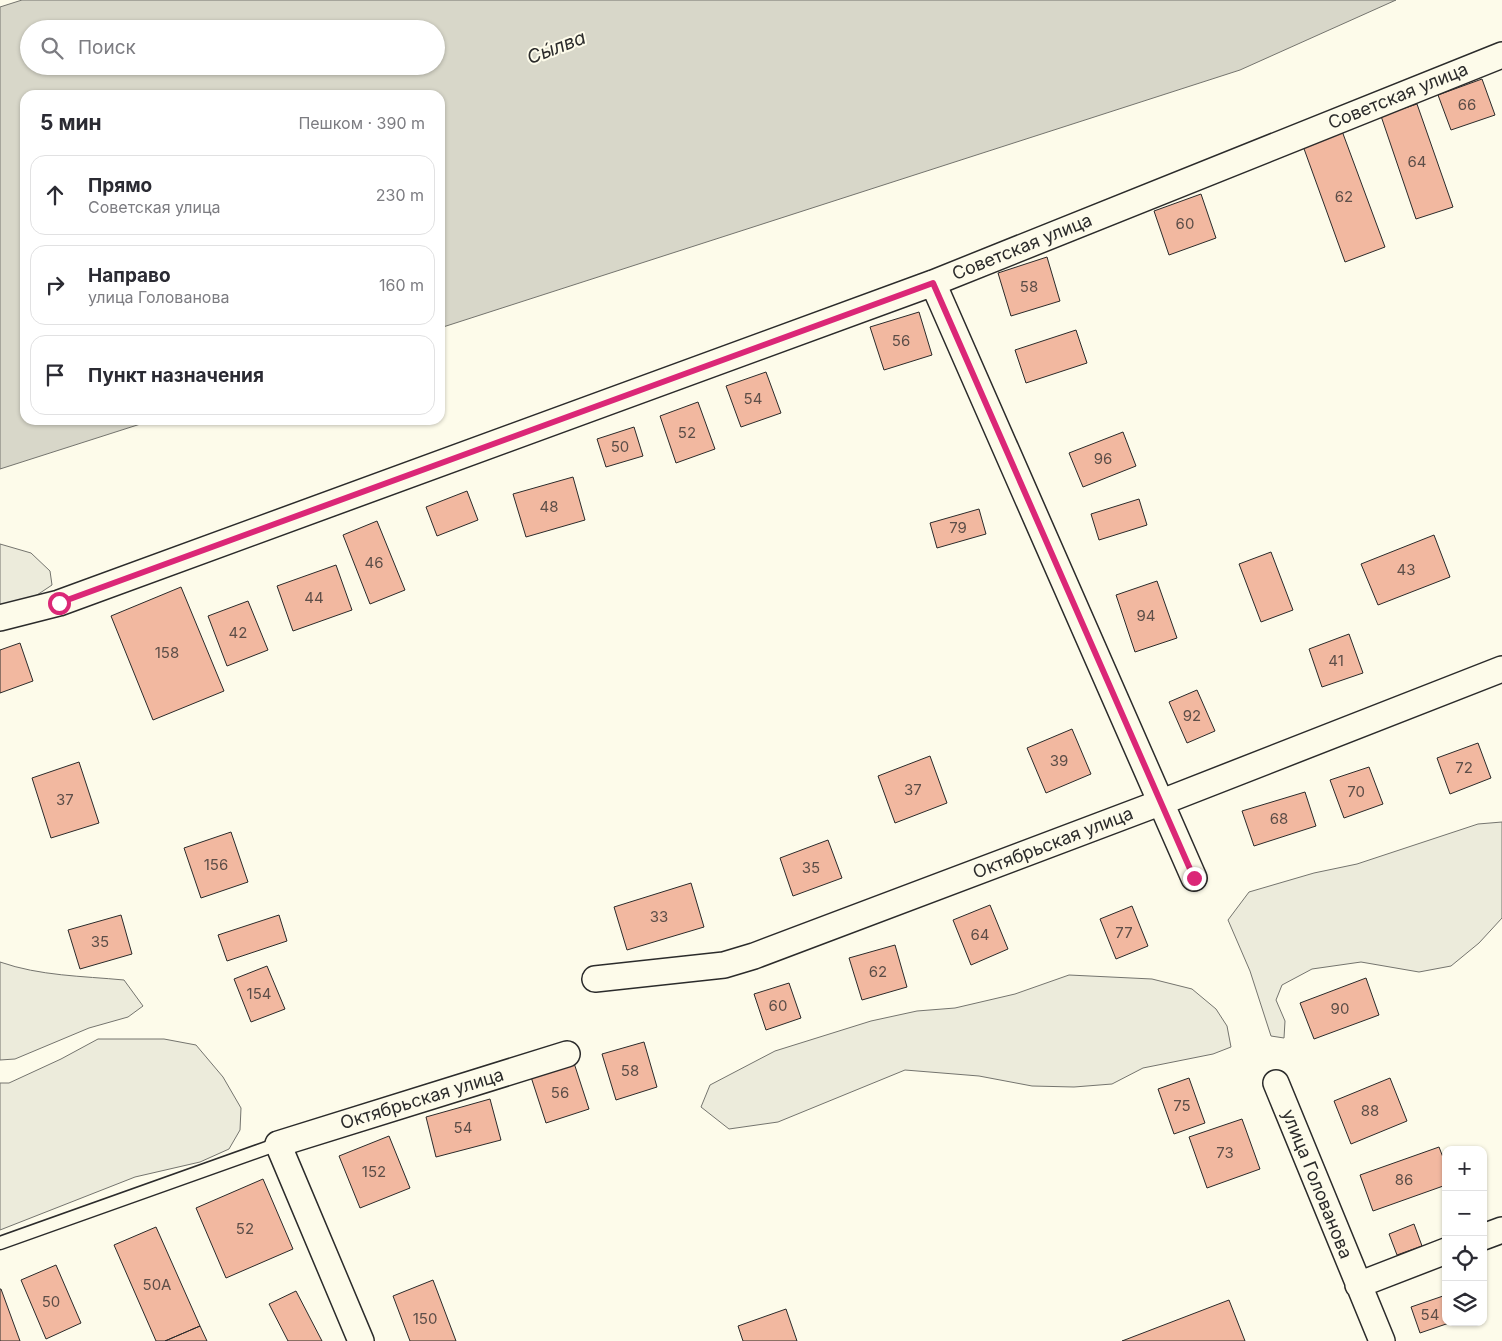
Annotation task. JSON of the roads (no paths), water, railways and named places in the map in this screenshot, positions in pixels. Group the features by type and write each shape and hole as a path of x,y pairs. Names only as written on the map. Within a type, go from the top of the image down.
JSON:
{"street":[{"name":"Советская улица","path":"0,618 59,603 933,283 1502,54"},
{"path":"933,283 1194,878"},
{"name":"Октябрьская улица","path":"595,979 724,965 754,956 1162,802 1502,670"},
{"name":"Октябрьская улица","path":"278,1144 567,1054"},
{"name":"улица Голованова","path":"1276,1083 1382,1341"},
{"path":"278,1144 361,1341"},
{"path":"1486,1236 1502,1230"},
{"path":"1358,1286 1442,1254"}],"lane":[{"path":"0,1243 278,1144"}],"water":[{"name":"Сы́лва","path":"22,0 1396,0 1240,70 445,326 445,90 20,90 20,425 137,425 0,469 0,7"}]}
